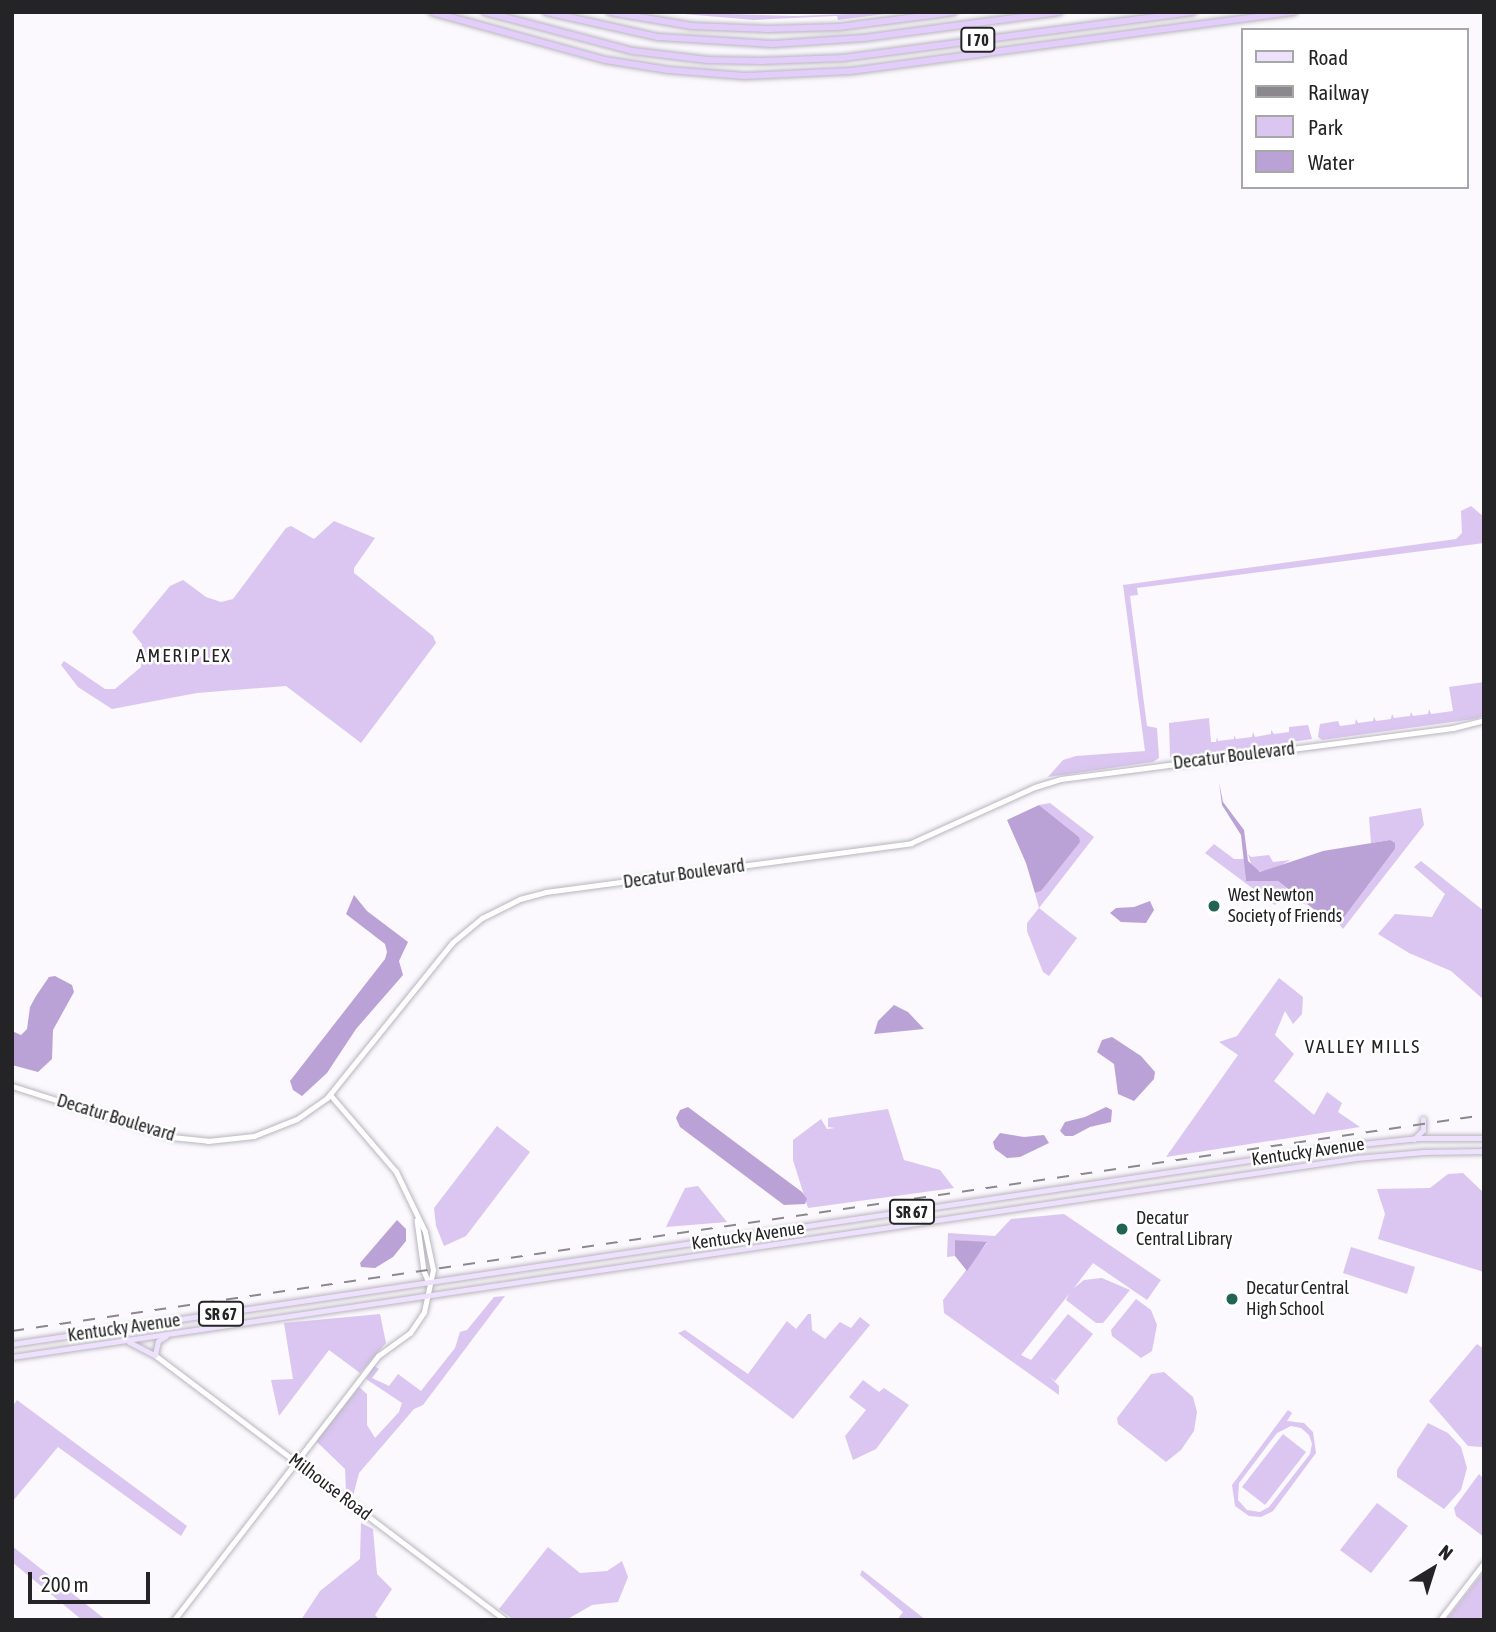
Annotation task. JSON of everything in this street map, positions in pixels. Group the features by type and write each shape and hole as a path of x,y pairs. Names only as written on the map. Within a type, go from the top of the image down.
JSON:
{"highway":[{"path":"432,12 605,60 668,70 745,76 851,71 1294,12"},
{"name":"I 70","path":"485,12 577,39 633,51 707,60 762,61 844,58 1194,12"},
{"name":"I 70","path":"546,12 658,37 774,44 836,41 1059,12"},
{"path":"610,12 684,25 768,29 839,27 954,12"}],"main road":[{"path":"1414,1139 1423,1130 1423,1119"},
{"name":"Kentucky Avenue","path":"12,1344 1414,1139 1484,1138"},
{"name":"Kentucky Avenue","path":"12,1357 1370,1156 1484,1151"},
{"path":"126,1341 155,1354 158,1341 168,1335"}],"street":[{"name":"Decatur Boulevard","path":"12,1086 164,1135 208,1141 244,1138 297,1119 330,1095 452,943 482,918 520,899 551,891 911,843 1035,787 1061,779 1446,728 1484,720"},
{"path":"174,1620 378,1356 410,1334 418,1324 427,1297 433,1269 425,1232 396,1172 330,1095"},
{"path":"417,1219 424,1271 429,1283"},
{"name":"Milhouse Road","path":"155,1354 505,1620"},
{"path":"1440,1620 1484,1563"}],"green space":[{"path":"661,12 795,16 901,12 838,20 837,16 754,20"},
{"path":"1471,506 1484,517 1484,543 1137,588 1138,595 1130,596 1147,726 1157,728 1159,758 1153,762 1048,777 1063,760 1076,756 1145,751 1123,585 1456,539 1462,533 1461,511"},
{"path":"334,521 375,538 354,568 354,573 433,636 436,643 361,743 286,686 197,693 112,709 78,687 61,665 64,661 105,689 115,689 141,667 142,644 132,632 170,586 183,580 206,597 221,602 233,599 286,528 291,526 314,539"},
{"path":"1484,682 1484,716 1322,740 1318,737 1320,724 1338,721 1340,726 1355,724 1356,719 1358,723 1373,721 1374,717 1376,721 1391,719 1392,714 1394,718 1410,716 1411,712 1413,716 1428,714 1429,709 1431,714 1453,711 1449,687"},
{"path":"1209,718 1211,742 1216,742 1217,737 1218,741 1234,739 1234,735 1236,739 1252,737 1253,732 1255,737 1271,734 1271,730 1274,734 1289,732 1289,727 1308,725 1312,739 1177,759 1170,757 1169,723"},
{"path":"1050,803 1094,837 1039,908 1035,893 1041,891 1079,837 1039,805"},
{"path":"1421,808 1424,825 1343,929 1339,924 1395,849 1390,840 1371,843 1369,817"},
{"path":"1214,844 1234,859 1244,859 1246,881 1278,881 1308,906 1285,892 1275,905 1205,853"},
{"path":"1248,854 1251,857 1269,855 1273,862 1290,860 1279,867 1261,872 1252,867"},
{"path":"1421,861 1484,911 1484,1000 1451,971 1409,953 1378,934 1395,914 1432,917 1445,894 1414,867"},
{"path":"1039,908 1077,938 1049,976 1043,972 1027,931 1027,923"},
{"path":"1279,978 1303,997 1302,1014 1293,1024 1285,1011 1275,1035 1294,1054 1274,1081 1314,1115 1327,1092 1342,1103 1338,1112 1360,1127 1166,1157 1238,1055 1219,1042 1237,1036"},
{"path":"888,1109 904,1160 940,1170 954,1188 808,1208 793,1160 793,1140 821,1119 827,1129 835,1128 828,1127 828,1118"},
{"path":"497,1126 530,1152 466,1236 444,1246 436,1226 434,1208"},
{"path":"1463,1173 1484,1193 1484,1272 1378,1239 1385,1214 1377,1189 1430,1188 1448,1174"},
{"path":"698,1186 727,1222 666,1227 685,1188"},
{"path":"1064,1214 1161,1280 1147,1300 1093,1263 1074,1288 1084,1280 1102,1278 1130,1290 1103,1323 1096,1323 1066,1300 1069,1294 1021,1355 1031,1360 1068,1314 1093,1334 1055,1381 1049,1376 1059,1386 1059,1395 944,1313 943,1300 987,1243 955,1240 955,1256 947,1257 948,1233 995,1236 1011,1219"},
{"path":"1351,1247 1415,1267 1407,1294 1343,1273"},
{"path":"505,1296 423,1405 414,1409 359,1473 353,1496 346,1492 345,1469 316,1441 359,1387 367,1394 367,1425 375,1438 399,1412 402,1403 366,1379 374,1366 379,1369 372,1378 389,1386 398,1374 421,1391 455,1348 460,1332 467,1330 494,1297"},
{"path":"1136,1299 1151,1310 1157,1325 1152,1351 1141,1358 1112,1336 1111,1330"},
{"path":"380,1314 386,1343 360,1373 329,1350 279,1416 271,1380 293,1379 284,1323"},
{"path":"808,1314 811,1314 812,1330 825,1339 840,1322 851,1328 860,1317 870,1325 793,1419 678,1333 685,1330 748,1374 787,1321 796,1329"},
{"path":"1477,1344 1484,1349 1484,1447 1468,1446 1429,1401"},
{"path":"1164,1372 1193,1397 1197,1412 1194,1431 1181,1450 1166,1462 1118,1424 1117,1418 1151,1374"},
{"path":"863,1380 879,1392 884,1388 909,1405 876,1449 853,1460 845,1436 866,1410 849,1397"},
{"path":"17,1400 187,1526 181,1536 58,1447 12,1502 12,1407"},
{"path":"1288,1410 1292,1413 1287,1421 1304,1423 1313,1432 1316,1453 1273,1511 1261,1517 1249,1516 1235,1506 1232,1485","holes":["1291,1426 1301,1428 1309,1435 1312,1444 1310,1454 1269,1507 1260,1512 1247,1510 1238,1500 1239,1483 1277,1433"]},
{"path":"1428,1423 1448,1433 1461,1447 1467,1468 1461,1490 1444,1509 1397,1477 1397,1470"},
{"path":"1283,1434 1306,1452 1265,1505 1242,1487"},
{"path":"1479,1474 1484,1479 1484,1537 1456,1516 1454,1508"},
{"path":"1377,1503 1408,1526 1371,1573 1340,1550"},
{"path":"361,1523 373,1529 377,1574 392,1589 375,1615 380,1620 301,1620 320,1591 360,1559"},
{"path":"12,1546 106,1620 82,1620 12,1562"},
{"path":"548,1547 580,1573 607,1571 622,1561 628,1577 618,1602 592,1605 566,1620 514,1620 499,1609"},
{"path":"862,1570 926,1620 897,1620 903,1612 860,1575"},
{"path":"1484,1571 1484,1620 1446,1620"}],"water":[{"path":"1219,782 1223,802 1244,830 1248,861 1260,872 1323,851 1390,840 1395,843 1395,849 1339,924 1331,923 1278,881 1246,881 1241,835 1222,805"},
{"path":"1039,805 1079,837 1080,842 1041,891 1035,893 1026,863 1007,820"},
{"path":"354,895 367,911 408,942 399,961 403,975 356,1029 327,1073 302,1096 293,1090 290,1081 385,959 387,952 385,944 346,914"},
{"path":"1150,901 1154,910 1146,923 1121,922 1110,913 1116,908 1134,907"},
{"path":"55,976 72,985 74,992 53,1030 52,1059 38,1072 12,1065 12,1031 21,1035 27,1029 30,1007 49,977"},
{"path":"894,1005 908,1012 924,1029 874,1034 878,1021"},
{"path":"1112,1037 1141,1056 1155,1072 1154,1079 1134,1101 1118,1094 1114,1064 1097,1052 1102,1040"},
{"path":"688,1107 802,1192 807,1199 805,1204 784,1205 680,1127 676,1118 680,1110"},
{"path":"1106,1107 1112,1110 1111,1122 1090,1127 1073,1136 1065,1136 1060,1131 1065,1122 1085,1117"},
{"path":"1000,1133 1024,1137 1044,1135 1049,1143 1020,1157 1007,1158 995,1149 993,1142"},
{"path":"397,1220 406,1229 406,1241 393,1257 375,1268 361,1267 360,1263"},
{"path":"955,1240 987,1242 967,1271 955,1256"}],"railway":[{"path":"12,1331 1484,1115"}],"place":[{"name":"West Newton Society of Friends","path":"1214,906"},
{"name":"Decatur Central Library","path":"1122,1229"},
{"name":"Decatur Central High School","path":"1232,1299"}],"district":[{"name":"AMERIPLEX","path":"184,656"},
{"name":"VALLEY MILLS","path":"1363,1047"}]}
